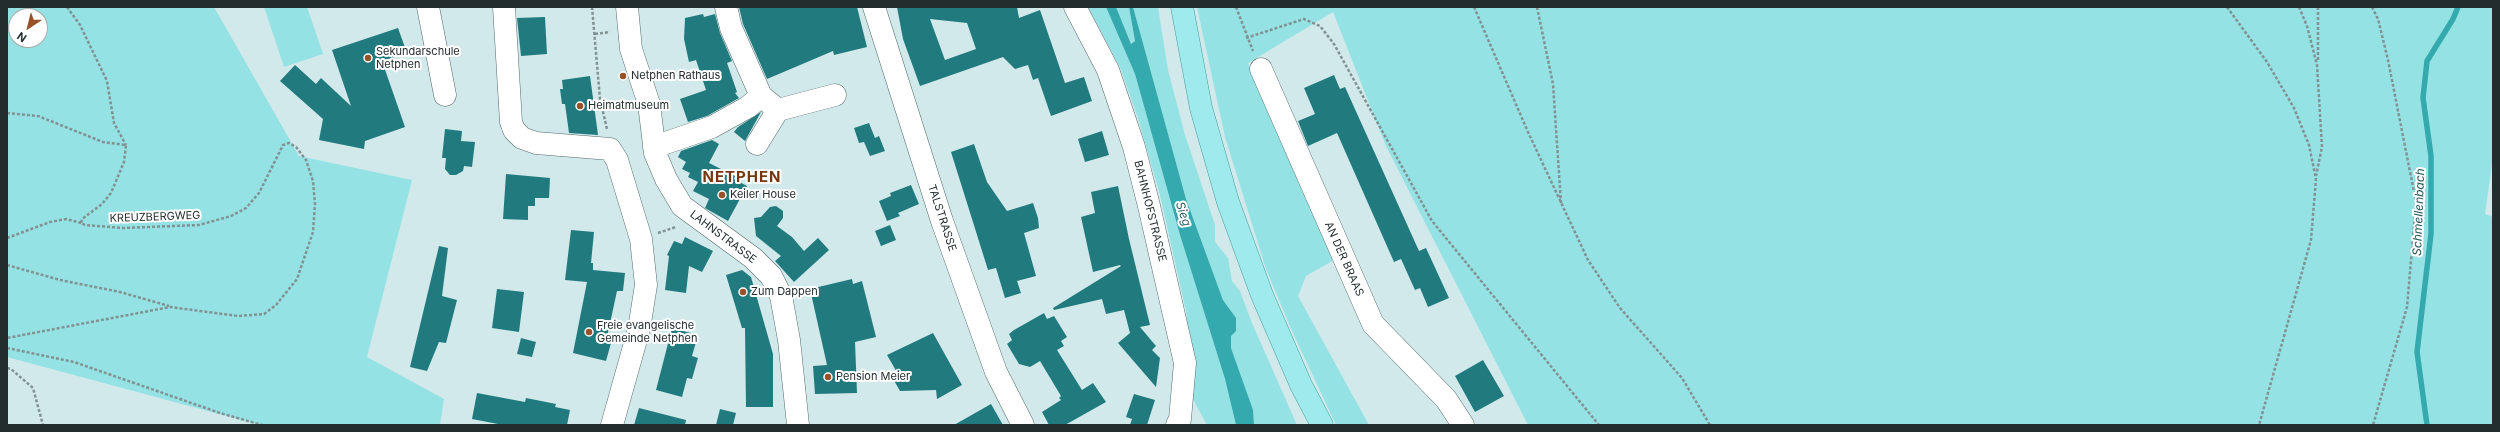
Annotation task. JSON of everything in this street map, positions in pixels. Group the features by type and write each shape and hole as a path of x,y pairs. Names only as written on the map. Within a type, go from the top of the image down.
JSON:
{"main road":[{"path":"1182,7 1201,108 1228,202 1262,295 1301,385 1322,425"}],"street":[{"path":"428,7 445,95"},
{"path":"504,7 514,130 522,138 536,143 610,149 616,160 641,240 646,285 639,329 612,425"},
{"name":"LAHNSTRASSE","path":"630,7 628,30 631,49 649,104 654,147 666,179 682,206 694,217 753,258 771,276 780,296 785,315 798,425"},
{"path":"726,7 731,28 761,96 778,110"},
{"name":"TALSTRASSE","path":"874,7 942,221 996,372 1023,425"},
{"name":"BAHNHOFSTRASSE","path":"1075,7 1108,70 1134,147 1151,213 1185,363 1180,419 1177,425"},
{"name":"AN DER BRAAS","path":"1261,69 1373,324 1446,399 1463,425"},
{"path":"757,144 778,110 835,95"},
{"path":"654,147 712,127 748,107 761,96"}],"path":[{"path":"67,7 80,25 107,81 114,123 126,145"},
{"path":"592,7 600,99 610,149"},
{"path":"1236,7 1246,38 1261,69"},
{"path":"1474,7 1588,260 1620,308 1682,378 1710,425"},
{"path":"1537,7 1553,84 1562,205"},
{"path":"2227,7 2267,62 2294,108 2309,145 2316,179"},
{"path":"2299,7 2307,26 2318,65"},
{"path":"2259,425 2311,240 2316,179 2322,147 2318,65 2318,7"},
{"path":"2372,7 2378,19 2388,60 2416,202 2407,307 2373,425"},
{"path":"1246,38 1304,19 1320,26 1334,44 1432,221 1600,425"},
{"path":"594,34 609,32"},
{"path":"7,113 38,116 103,142 126,145"},
{"name":"KREUZBERGWEG","path":"7,338 170,307 252,316 264,314 276,305 297,278 312,232 315,204 313,181 306,160 296,147 289,143 283,145 259,193 250,203 236,213 216,221 199,224 123,228 95,227 81,223 82,219 102,204 111,193 124,162 126,145"},
{"path":"641,240 680,226 694,217"},
{"path":"7,238 50,222 66,219 81,223"},
{"path":"7,265 60,280 120,292 170,307"},
{"path":"7,348 74,362 220,413 262,425"},
{"path":"7,368 11,369 33,388 43,425"}],"shaded area":[{"path":"7,7 214,7 299,156 412,180 367,357 444,399 440,425 260,425 7,357"},
{"path":"264,7 307,7 323,54 284,67"},
{"path":"1088,7 1106,7 1135,74 1180,235 1225,379 1236,425 1207,425 1190,394 1193,372 1186,311 1160,195 1138,118 1120,67"},
{"path":"1116,7 1129,7 1135,41 1131,44"},
{"path":"1133,7 1158,7 1168,70 1185,135 1215,225 1215,242 1228,258 1232,281 1240,291 1252,323 1297,425 1254,425 1253,412 1231,348 1231,336 1236,318 1223,300 1186,199"},
{"path":"1197,7 2493,7 2493,157 2485,214 2493,217 2493,425 1528,425 1386,146 1333,12 1248,63 1334,260 1306,276 1298,296 1369,425 1336,425 1292,331 1266,269 1225,137"}],"water":[{"name":"Sieg","path":"1106,7 1116,7 1131,44 1135,41 1129,7 1133,7 1186,199 1223,300 1236,318 1236,331 1231,336 1231,348 1253,410 1254,425 1236,425 1225,379 1180,235 1135,74"}],"building":[{"path":"739,7 857,7 867,47 834,55 833,51 767,79 743,24"},
{"path":"897,7 1017,7 1019,18 1040,10 1065,83 1084,77 1092,101 1051,116 1038,78 1033,80 1028,65 1015,69 1003,57 920,86 903,39","holes":["930,19 967,23 976,49 945,60"]},
{"path":"703,14 704,17 715,14 720,33 732,61 727,63 737,92 735,93 739,98 707,116 688,122 680,99 706,90 696,60 689,62 684,39 685,18"},
{"path":"545,17 547,54 521,56 517,18"},
{"path":"398,28 407,53 382,61 405,127 365,141 364,149 319,140 323,119 280,81 295,65 316,84 321,78 351,106 332,50"},
{"path":"1334,75 1340,89 1345,87 1419,251 1426,248 1449,298 1428,307 1420,288 1415,290 1401,259 1394,262 1337,133 1308,146 1298,121 1315,114 1304,88"},
{"name":"Heimatmuseum","path":"590,76 598,135 569,133 565,104 562,104 560,89 563,89 562,80"},
{"path":"761,112 745,141 734,132 738,127"},
{"path":"869,123 875,138 879,136 885,151 870,156 864,142 859,143 854,128"},
{"path":"445,129 462,131 461,141 475,142 472,167 464,166 463,171 456,175 450,175 445,169 446,158 442,158"},
{"path":"1102,131 1109,155 1085,162 1078,139"},
{"name":"Keiler House","path":"712,140 719,144 709,163 735,176 734,179 747,186 728,221 705,208 709,199 693,191 698,182 688,177 690,173 682,169 686,162 678,157 681,151"},
{"path":"974,144 987,182 1007,211 1033,203 1038,218 1039,228 1024,233 1036,276 1017,281 1021,293 1005,298 996,268 988,270 951,152"},
{"path":"506,174 550,178 549,198 535,198 535,206 528,206 528,220 503,219"},
{"path":"911,185 919,204 898,213 900,216 887,221 879,201 891,196 890,193"},
{"path":"1118,186 1150,325 1140,327 1156,346 1152,350 1160,358 1156,387 1118,343 1130,333 1124,310 1106,314 1102,299 1054,310 1053,308 1121,266 1093,272 1081,217 1095,213 1091,192"},
{"path":"776,206 783,211 783,218 777,226 792,237 804,251 818,238 829,250 794,282 775,261 781,256 756,236 754,218 761,217 770,207"},
{"path":"890,225 896,240 881,246 875,231"},
{"path":"571,230 594,232 591,263 593,263 593,270 625,273 623,291 617,291 606,342 611,343 606,361 573,353 587,282 565,280"},
{"path":"685,237 713,251 702,272 689,266 686,293 665,290 669,256 667,255 674,241 682,244"},
{"path":"439,246 448,248 442,296 457,300 446,343 439,342 427,371 410,367"},
{"path":"742,270 751,277 773,354 773,407 746,407 745,328 742,328 726,275"},
{"path":"852,279 853,284 862,281 876,337 855,342 857,393 815,394 813,366 827,365 810,289"},
{"path":"497,289 524,292 519,332 492,328"},
{"path":"1044,313 1047,319 1054,316 1067,337 1061,341 1064,346 1057,350 1082,390 1093,383 1106,402 1065,425 1049,425 1042,412 1061,400 1059,398 1061,396 1040,361 1030,367 1019,364 1007,344 1012,340 1009,334"},
{"path":"672,328 698,335 692,356 698,358 692,379 687,378 682,397 656,390"},
{"path":"933,333 962,385 937,399 936,390 900,391 892,377 898,374 887,355"},
{"path":"521,338 536,342 532,357 517,354"},
{"path":"1483,360 1504,396 1475,412 1455,376"},
{"path":"477,393 525,402 526,398 556,404 555,407 570,410 567,425 503,425 472,419"},
{"path":"1134,394 1155,400 1147,425 1130,425 1132,419 1126,417"},
{"path":"991,404 1003,425 954,425"},
{"path":"639,408 686,420 685,425 634,425"},
{"path":"720,409 736,413 733,425 716,425"}],"waterway":[{"name":"Schmellenbach","path":"2427,425 2417,352 2431,234 2431,156 2423,98 2427,61 2453,19 2458,7"}],"place":[{"name":"Sekundarschule Netphen","path":"368,58"},
{"name":"Netphen Rathaus","path":"623,76"},
{"name":"Heimatmuseum","path":"580,106"},
{"name":"Keiler House","path":"722,195"},
{"name":"Zum Dappen","path":"743,292"},
{"name":"Freie evangelische Gemeinde Netphen","path":"589,332"},
{"name":"Pension Meier","path":"828,377"}],"district":[{"name":"NETPHEN","path":"742,177"}]}
